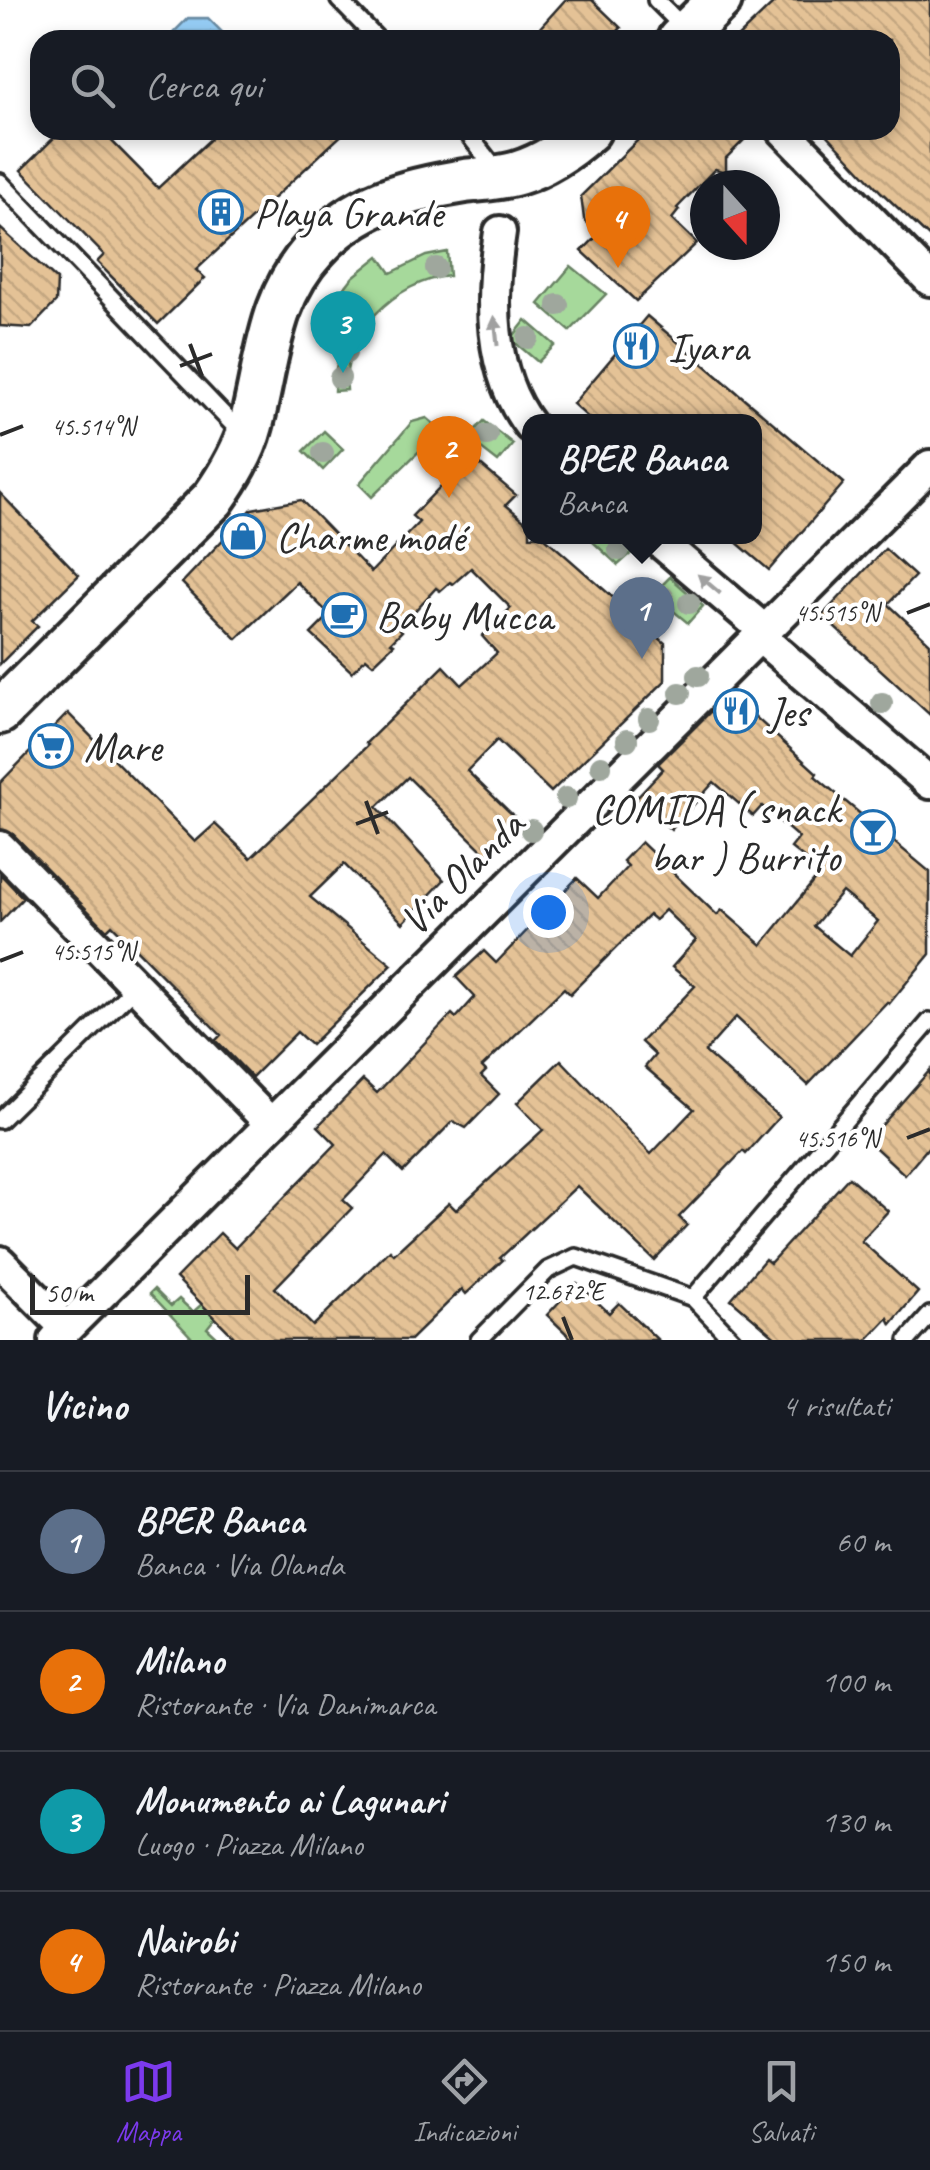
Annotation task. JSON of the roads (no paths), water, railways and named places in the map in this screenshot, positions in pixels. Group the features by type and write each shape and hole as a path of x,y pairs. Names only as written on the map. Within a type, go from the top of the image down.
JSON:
{"street":[{"path":"694,30 720,0"},
{"path":"0,712 214,500 246,438 274,317 313,250 344,222 382,200 406,192 516,174 559,154 576,140"},
{"path":"792,140 930,280"},
{"path":"500,232 493,273 495,330 501,366 523,414"},
{"name":"Via Olanda","path":"60,1334 930,466"},
{"path":"662,544 930,783"},
{"path":"0,848 272,1124"},
{"path":"0,1262 60,1334"}],"lane":[{"path":"339,0 368,30"},
{"path":"656,0 682,30"},
{"path":"473,140 490,161 493,177"},
{"path":"0,182 246,438"},
{"path":"0,1120 137,985"},
{"path":"693,1298 930,1021"},
{"path":"479,1340 548,1270 576,1257 693,1298 733,1340"},
{"path":"908,1340 930,1315"}],"water":[{"path":"188,18 208,18 220,30 176,30"}],"place":[{"name":"Playa Grande","path":"221,212"},
{"name":"Nairobi","path":"618,268"},
{"name":"Iyara","path":"636,346"},
{"name":"Monumento ai Lagunari","path":"343,373"},
{"name":"Milano","path":"449,498"},
{"name":"Charme modé","path":"243,536"},
{"name":"Baby Mucca","path":"344,615"},
{"name":"BPER Banca","path":"642,659"},
{"name":"Jes","path":"736,711"},
{"name":"Mare","path":"51,746"},
{"name":"COMIDA ( snack bar ) Burrito","path":"873,832"}]}
